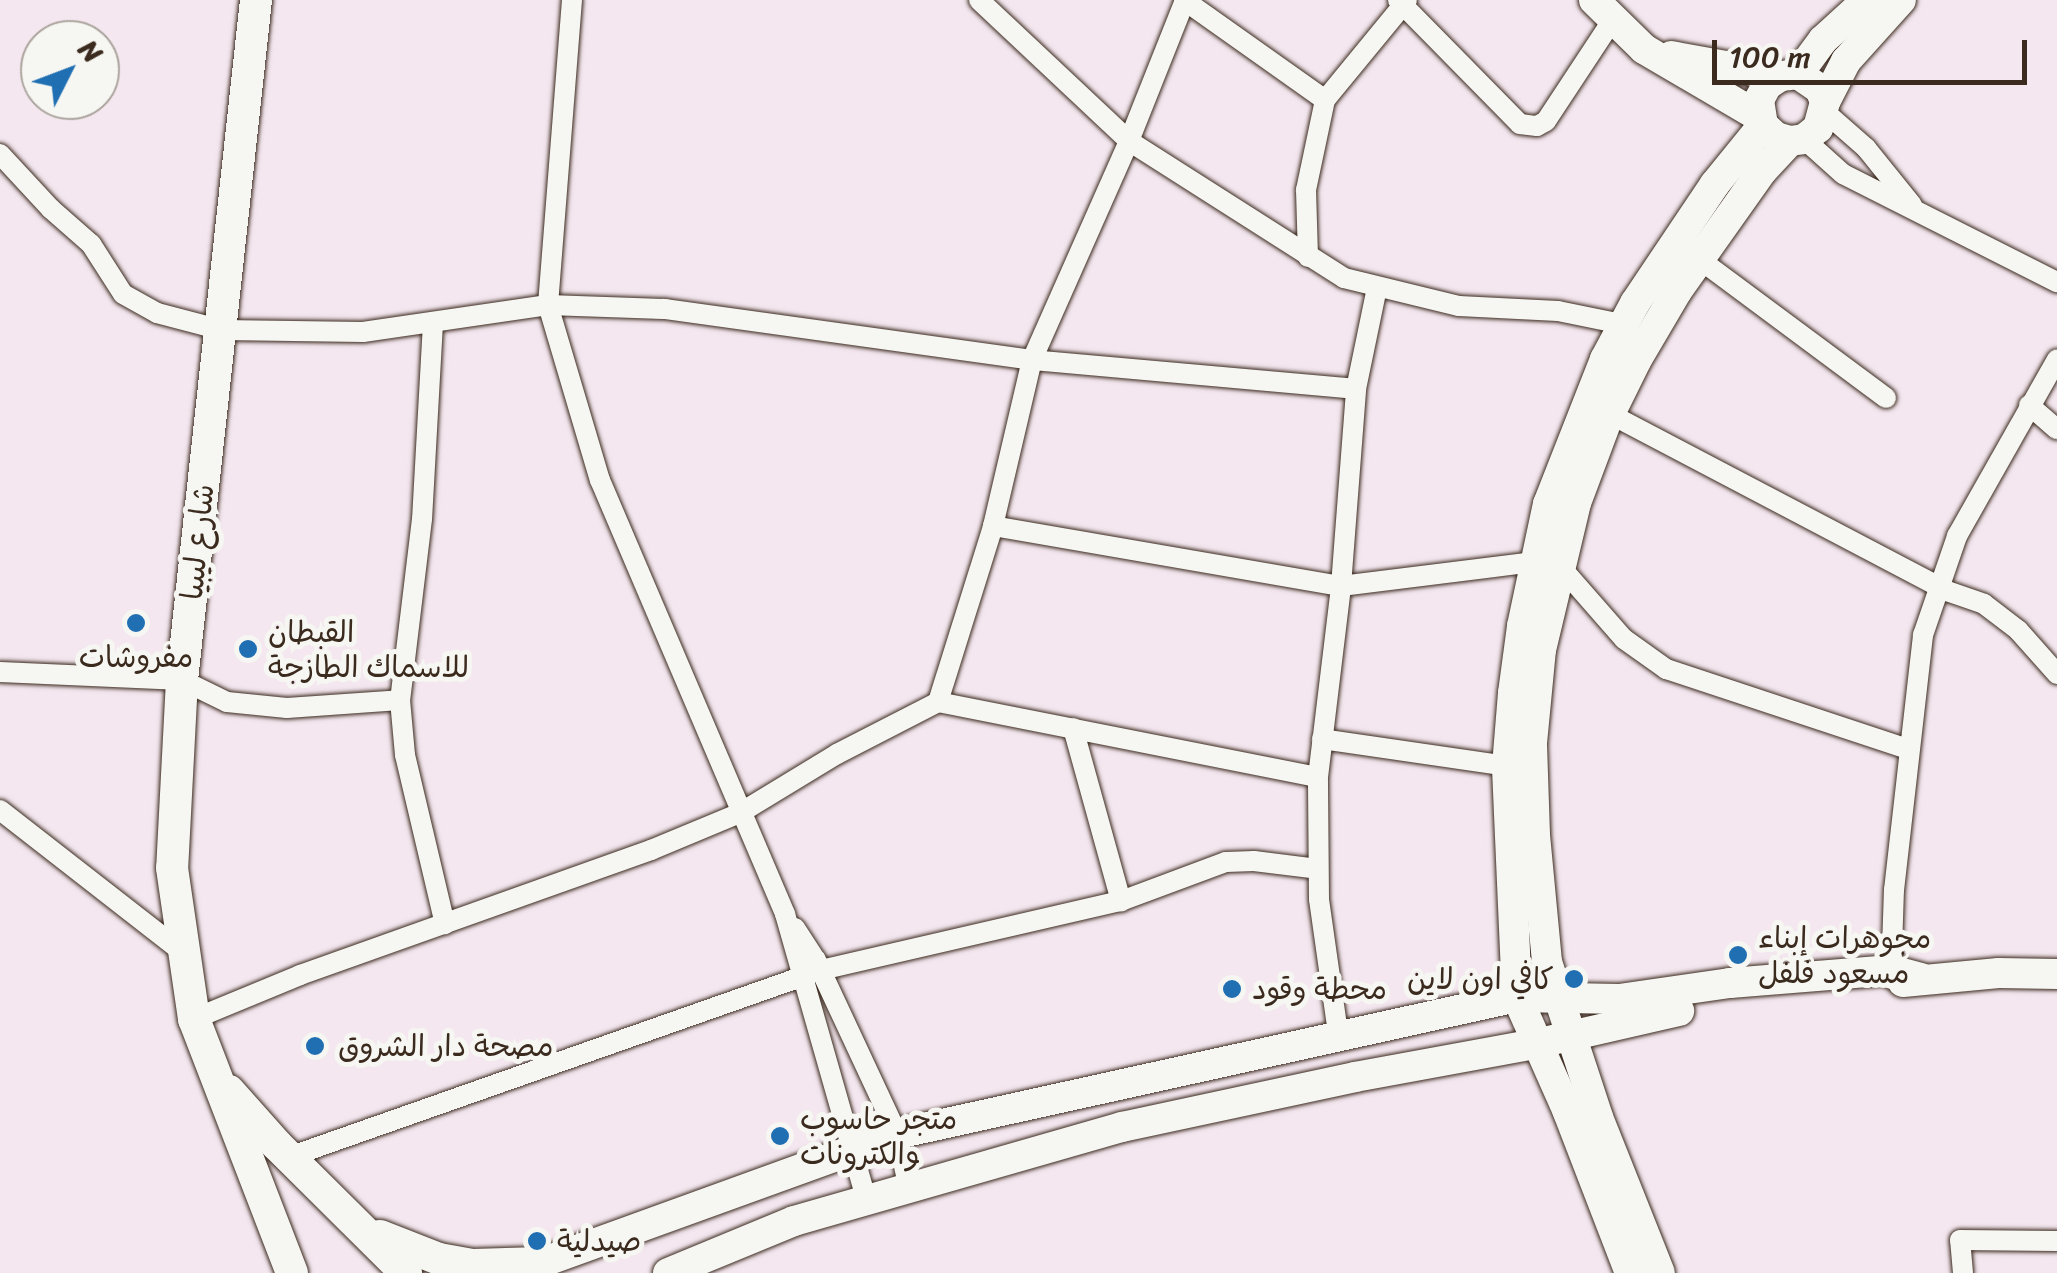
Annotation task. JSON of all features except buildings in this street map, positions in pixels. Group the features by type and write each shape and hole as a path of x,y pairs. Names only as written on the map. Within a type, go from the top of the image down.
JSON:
{"main road":[{"name":"شارع ليبيا","path":"220,1080 194,1019 172,868 182,680 256,0"},
{"path":"220,1080 289,1157 406,1273"},
{"path":"220,1080 250,1173 292,1272"},
{"path":"348,1215 391,1242 439,1259 527,1268"}],"street":[{"path":"572,0 548,304 600,480 785,914 898,1134 909,1189"},
{"path":"979,0 1128,141 1344,278 1490,311 1558,311 1622,324"},
{"path":"938,702 993,526 1032,360 1185,0 1324,100"},
{"path":"1660,1273 1568,1034 1543,935 1532,743 1557,474 1622,324 1761,120 1759,100 1767,85 1789,75 1866,0"},
{"path":"1630,1273 1558,1088 1535,1044 1518,998 1507,766 1522,626 1610,414 1664,310 1699,259 1797,140 1818,128 1846,61 1901,0"},
{"path":"1308,258 1306,190 1324,100 1402,1 1520,124 1537,126 1546,121 1604,9 1644,49 1761,120 1776,136 1797,140 1843,174 2057,282"},
{"path":"1644,49 1720,68 1789,75 1820,89 1825,107 1866,148 1913,206"},
{"path":"0,154 51,209 91,244 123,294 157,313 222,330 363,332 548,304 664,309 1032,360 1356,389"},
{"path":"1699,259 1886,398"},
{"path":"1339,1040 1318,870 1318,777 1341,586 1356,389 1377,288"},
{"path":"433,323 422,519 400,700 405,755 445,924"},
{"path":"1891,977 1908,749 1923,635 1957,536 2057,360"},
{"path":"2029,406 2057,429"},
{"path":"1610,414 1984,604 2018,630 2057,674"},
{"path":"993,526 1341,586 1548,564"},
{"path":"1548,564 1624,639 1666,669 1908,749"},
{"path":"0,672 182,680 227,702 287,708 400,700"},
{"path":"194,1019 300,974 445,924 740,812 838,754 938,702 1318,777"},
{"path":"1072,728 1122,901"},
{"path":"1322,739 1507,766"},
{"path":"0,810 184,953"},
{"path":"289,1157 812,973 1122,901 1226,862 1254,861 1318,870"},
{"path":"812,973 867,1201"},
{"path":"527,1268 898,1134 1518,998 1619,999 1730,984 2057,974"},
{"path":"668,1273 794,1221 1122,1127 1702,1007 1891,977"},
{"path":"1963,1273 1960,1240 2057,1241"}],"place":[{"name":"مفروشات","path":"136,623"},
{"name":"القبطان للاسماك الطازجة","path":"248,649"},
{"name":"مجوهرات إبناء مسعود فلفل","path":"1738,955"},
{"name":"كافي اون لاين","path":"1574,979"},
{"name":"محطة وقود","path":"1232,989"},
{"name":"مصحة دار الشروق","path":"315,1046"},
{"name":"متجر حاسوب والكترونات","path":"780,1136"},
{"name":"صيدلية","path":"537,1241"}]}
